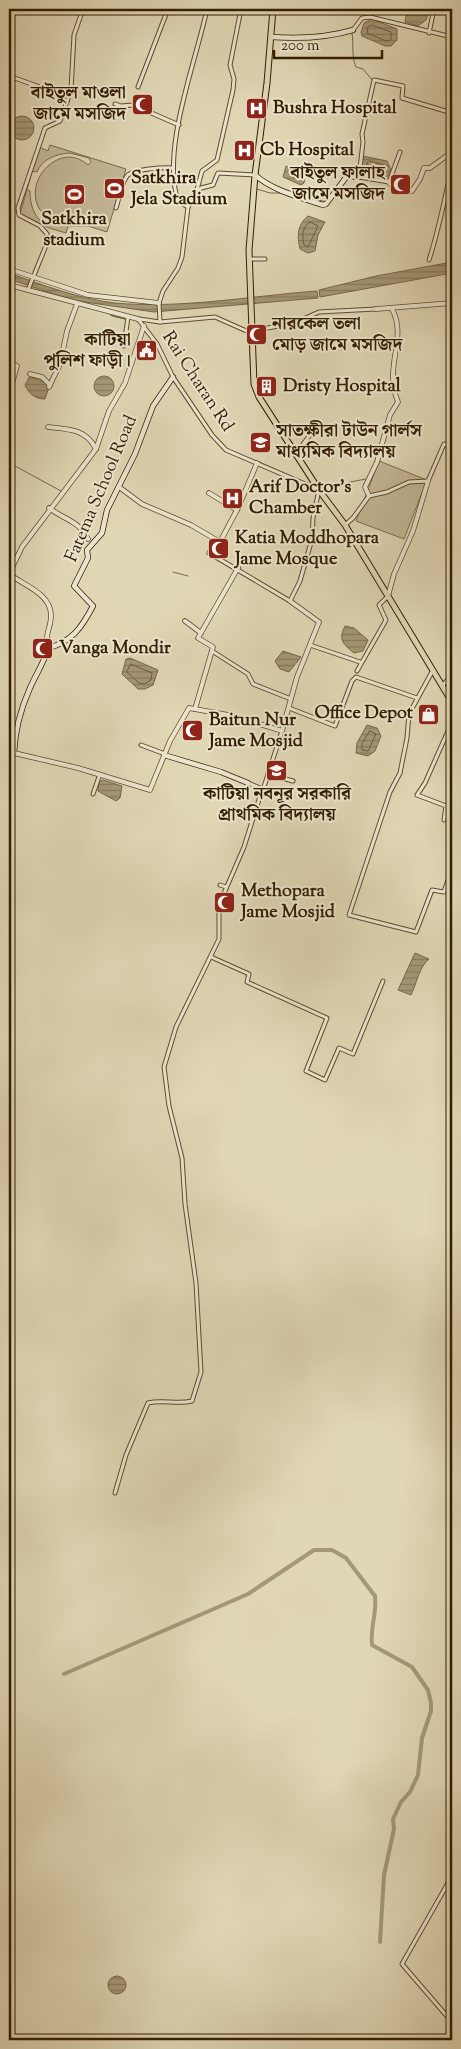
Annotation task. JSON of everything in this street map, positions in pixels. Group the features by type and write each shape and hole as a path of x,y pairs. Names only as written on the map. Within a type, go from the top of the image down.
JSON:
{"highway":[{"path":"273,9 255,175 250,258 252,371 259,397 319,490 345,525 452,702"}],"main road":[{"path":"271,37 327,37 353,30"},
{"path":"255,175 264,182 323,205 326,204 347,176 359,177"},
{"name":"Fatema School Road","path":"48,648 67,642 76,634 93,606 74,586 88,558 87,550 102,533 107,510 135,454 153,406 173,377"},
{"path":"9,758 14,753 15,734 30,688 42,668 48,648"},
{"path":"165,754 222,772 248,783"}],"street":[{"path":"9,12 12,9"},
{"path":"28,290 45,248 47,234 40,226 19,215 18,208 44,128 60,121 71,90 74,35 83,9"},
{"path":"138,87 168,9"},
{"path":"188,207 178,201 173,168 179,125 208,9"},
{"path":"195,197 202,171 217,160 233,90 234,79 230,65 241,9"},
{"path":"429,33 434,9"},
{"path":"353,30 362,18 370,17 429,33 452,37"},
{"path":"9,76 37,86 67,102"},
{"path":"452,113 402,98 403,86 374,80 362,134 363,142 359,177 389,182 412,191 420,179 424,168 430,168 452,152"},
{"path":"115,104 120,106 133,105 179,125"},
{"path":"389,182 400,152"},
{"path":"116,208 126,176 133,172 159,166 173,168"},
{"path":"429,260 440,224 444,193 452,169"},
{"path":"160,322 160,303 163,291 178,268 182,257 188,207 201,188 214,184 218,173 255,175"},
{"path":"250,258 265,259"},
{"path":"9,269 88,294 160,303"},
{"path":"9,285 138,319 160,322 215,318 251,332 294,323 319,312 392,309 452,303"},
{"path":"30,374 42,377 49,386 60,364 67,331 77,304"},
{"path":"369,496 365,488 377,462 390,415 398,402 393,390 392,376 398,319 392,309"},
{"path":"124,346 128,317"},
{"name":"Rai Charan Rd","path":"138,319 157,344 173,377 212,435 226,450 319,490"},
{"path":"48,648 45,634 51,620 51,606 44,597 9,574 22,546 49,508 96,449 109,410 125,383 144,326"},
{"path":"9,361 17,366 9,394"},
{"path":"296,454 318,424 333,429"},
{"path":"48,427 72,429 84,434 90,438 96,449"},
{"path":"357,671 360,662 386,620 379,605 388,596 394,574 413,531 428,481 444,444 452,446"},
{"path":"119,487 142,504 191,525 220,542 237,510 257,463"},
{"path":"345,525 353,518 369,496 387,492 409,482 428,481"},
{"path":"290,601 300,581 312,539 313,518 319,490"},
{"path":"209,493 237,510"},
{"path":"49,508 61,517 81,527 88,539"},
{"path":"115,1493 126,1455 148,1403 162,1404 169,1400 184,1403 192,1401 201,1372 196,1283 185,1204 182,1158 169,1106 164,1067 176,1027 221,934 219,906 244,847 319,622 290,601 209,552 215,540"},
{"path":"195,708 213,647 198,638 238,568"},
{"path":"185,621 201,633"},
{"path":"310,645 360,662"},
{"path":"212,651 248,674 253,684 292,699"},
{"path":"432,670 409,714 407,738 400,773 387,800 349,915 416,932 432,890 444,892 452,868"},
{"path":"442,686 452,675"},
{"path":"290,708 335,726 349,688 356,678 417,698"},
{"path":"14,753 100,774 150,790 165,754 189,708 234,716 282,731"},
{"path":"444,820 446,806 417,794 425,782 452,722"},
{"path":"141,744 165,754"},
{"path":"93,794 100,774"},
{"path":"268,774 293,781"},
{"path":"248,783 260,788 262,793"},
{"path":"220,885 226,887"},
{"path":"211,957 249,974 247,982 327,1018 306,1071 325,1080 339,1048 353,1054 383,981"},
{"path":"452,1876 402,1964 452,2022"}],"shaded area":[{"path":"50,145 126,169 107,232 88,226 68,226 66,233 49,228 20,214 27,189 30,191 32,206 36,215 47,226 52,221 40,210 35,197 36,184 42,172 51,163 63,158 76,158 88,165 91,162 89,158 70,153 55,156 42,164 37,172 32,171 39,147 48,151"},
{"path":"379,461 427,480 404,539 356,521"}],"water":[{"path":"407,9 430,9 426,20 418,26 405,22"},
{"path":"372,19 397,29 397,40 391,46 385,46 362,36 361,32 364,23"},
{"path":"22,116 30,120 34,128 30,136 22,140 14,136 10,128 14,120"},
{"path":"363,156 387,161 391,170 388,179 362,174 360,171"},
{"path":"286,166 306,173 304,183 301,185 283,177"},
{"path":"308,216 325,222 318,235 315,251 308,253 300,249 298,235 304,219"},
{"path":"452,262 452,273 320,297 319,290 376,276"},
{"path":"9,273 75,295 115,303 191,303 317,291 318,298 154,312 71,300 9,279"},
{"path":"30,376 46,383 49,387 45,399 35,397 28,391 25,385"},
{"path":"104,376 111,379 114,386 111,393 104,396 97,393 94,386 97,379"},
{"path":"345,626 354,628 368,640 363,651 354,653 344,644 342,635"},
{"path":"283,651 301,657 289,672 280,669 275,661"},
{"path":"130,658 158,670 153,685 145,689 138,689 122,674 126,659"},
{"path":"367,725 377,728 381,736 375,751 368,756 356,753 357,743"},
{"path":"103,780 122,786 120,798 116,801 98,791 99,782"},
{"path":"415,953 429,959 420,971 411,995 398,990"},
{"path":"113,1976 121,1976 126,1981 124,1992 113,1994 108,1989 108,1981"}],"waterway":[{"path":"352,33 356,67 363,69 373,81"},
{"path":"262,142 264,123"},
{"path":"357,174 359,163"},
{"path":"173,180 177,201 186,208"},
{"path":"257,189 270,193 282,193"},
{"path":"301,195 326,202"},
{"path":"255,200 255,208"},
{"path":"165,285 174,272"},
{"path":"110,315 125,319 112,316"},
{"path":"250,353 252,379"},
{"path":"263,408 278,432"},
{"path":"15,466 61,491"},
{"path":"350,482 366,479"},
{"path":"173,572 188,576"},
{"path":"64,1674 248,1594 314,1550 332,1550 346,1558 375,1596 372,1645 412,1667 428,1690 431,1703 431,1711 422,1738 418,1775 393,1819 394,1829 384,1875 380,1942"}],"place":[{"name":"বাইতুল মাওলা জামে মসজিদ","path":"142,104"},
{"name":"Bushra Hospital","path":"257,109"},
{"name":"Cb Hospital","path":"244,151"},
{"name":"বাইতুল ফালাহ জামে মসজিদ","path":"401,184"},
{"name":"Satkhira Jela Stadium","path":"115,189"},
{"name":"Satkhira stadium","path":"74,195"},
{"name":"নারকেল তলা মোড় জামে মসজিদ","path":"256,335"},
{"name":"কাটিয়া পুলিশ ফাড়ী।","path":"147,351"},
{"name":"Dristy Hospital","path":"267,387"},
{"name":"সাতক্ষীরা টাউন গার্লস মাধ্যমিক বিদ্যালয়","path":"260,442"},
{"name":"Arif Doctor's Chamber","path":"233,498"},
{"name":"Katia Moddhopara Jame Mosque","path":"219,549"},
{"name":"Vanga Mondir","path":"43,649"},
{"name":"Office Depot","path":"429,714"},
{"name":"Baitun Nur Jame Mosjid","path":"193,731"},
{"name":"কাটিয়া নবনূর সরকারি প্রাথমিক বিদ্যালয়","path":"277,770"},
{"name":"Methopara Jame Mosjid","path":"225,902"}]}
